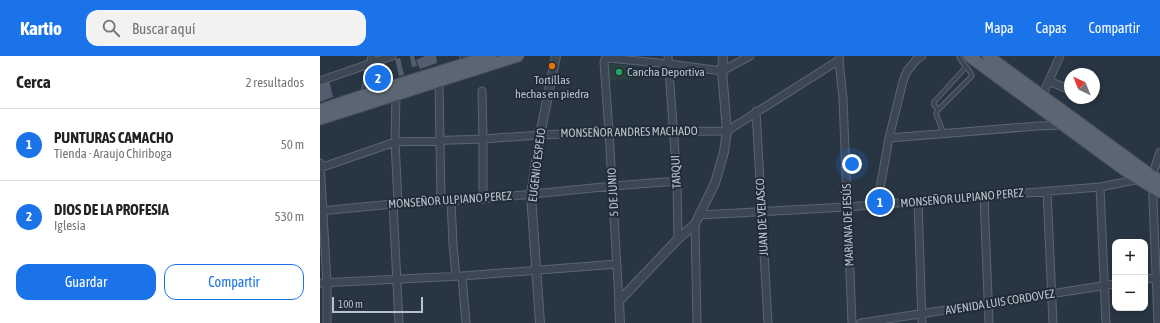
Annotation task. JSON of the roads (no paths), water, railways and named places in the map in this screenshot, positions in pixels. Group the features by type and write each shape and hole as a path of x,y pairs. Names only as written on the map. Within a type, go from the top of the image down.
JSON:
{"main road":[{"path":"320,110 366,94 396,86 463,60 490,56"},
{"path":"320,120 518,56"},
{"path":"988,56 1156,183"},
{"path":"967,61 1064,125 1139,180 1156,183"}],"street":[{"path":"320,81 371,59 392,56"},
{"name":"EUGENIO ESPEJO","path":"540,323 531,195 540,135 556,56"},
{"name":"TARQUI","path":"668,56 677,181 678,239"},
{"path":"619,301 678,239 695,224 715,183 724,152 726,131 722,71 723,56"},
{"path":"669,64 722,71 750,56"},
{"path":"877,205 889,138 903,81 907,71 917,59 922,56"},
{"path":"1042,96 1060,56"},
{"name":"5 DE JUNIO","path":"620,323 604,62 605,59 608,58 669,64"},
{"path":"726,131 839,58"},
{"name":"MARIANA DE JESÚS","path":"839,58 843,99 852,323"},
{"path":"366,94 371,59"},
{"path":"439,81 441,202"},
{"path":"1049,81 1064,87"},
{"path":"482,91 484,139 483,199"},
{"path":"396,95 396,280 399,323"},
{"name":"JUAN DE VELASCO","path":"756,111 768,323"},
{"path":"889,138 1064,125"},
{"name":"MONSEÑOR ANDRES MACHADO","path":"320,168 395,142 609,132 726,131"},
{"path":"1158,323 1156,183 1160,152"},
{"path":"320,163 323,283 327,323"},
{"name":"MONSEÑOR ULPIANO PEREZ","path":"700,215 877,205 1100,187 1139,180"},
{"name":"MONSEÑOR ULPIANO PEREZ","path":"321,211 396,204 531,195 612,186 677,181"},
{"path":"1100,187 1106,323"},
{"path":"1047,191 1053,323"},
{"path":"984,196 989,323"},
{"path":"451,200 453,244 466,323"},
{"path":"918,201 922,323"},
{"path":"695,224 697,323"},
{"path":"323,283 459,276 617,264"},
{"path":"1148,279 1158,277"},
{"name":"AVENIDA LUIS CORDOVEZ","path":"861,323 1112,285"}],"lane":[{"path":"959,56 960,61 967,61"},
{"path":"944,134 936,114 938,109 972,76 967,61"},
{"path":"938,109 934,105 934,102 967,61"}],"place":[{"name":"Tortillas hechas en piedra","path":"552,66"},
{"name":"Cancha Deportiva","path":"619,72"},
{"name":"DIOS DE LA PROFESIA","path":"378,78"},
{"name":"PUNTURAS CAMACHO","path":"880,202"}]}
